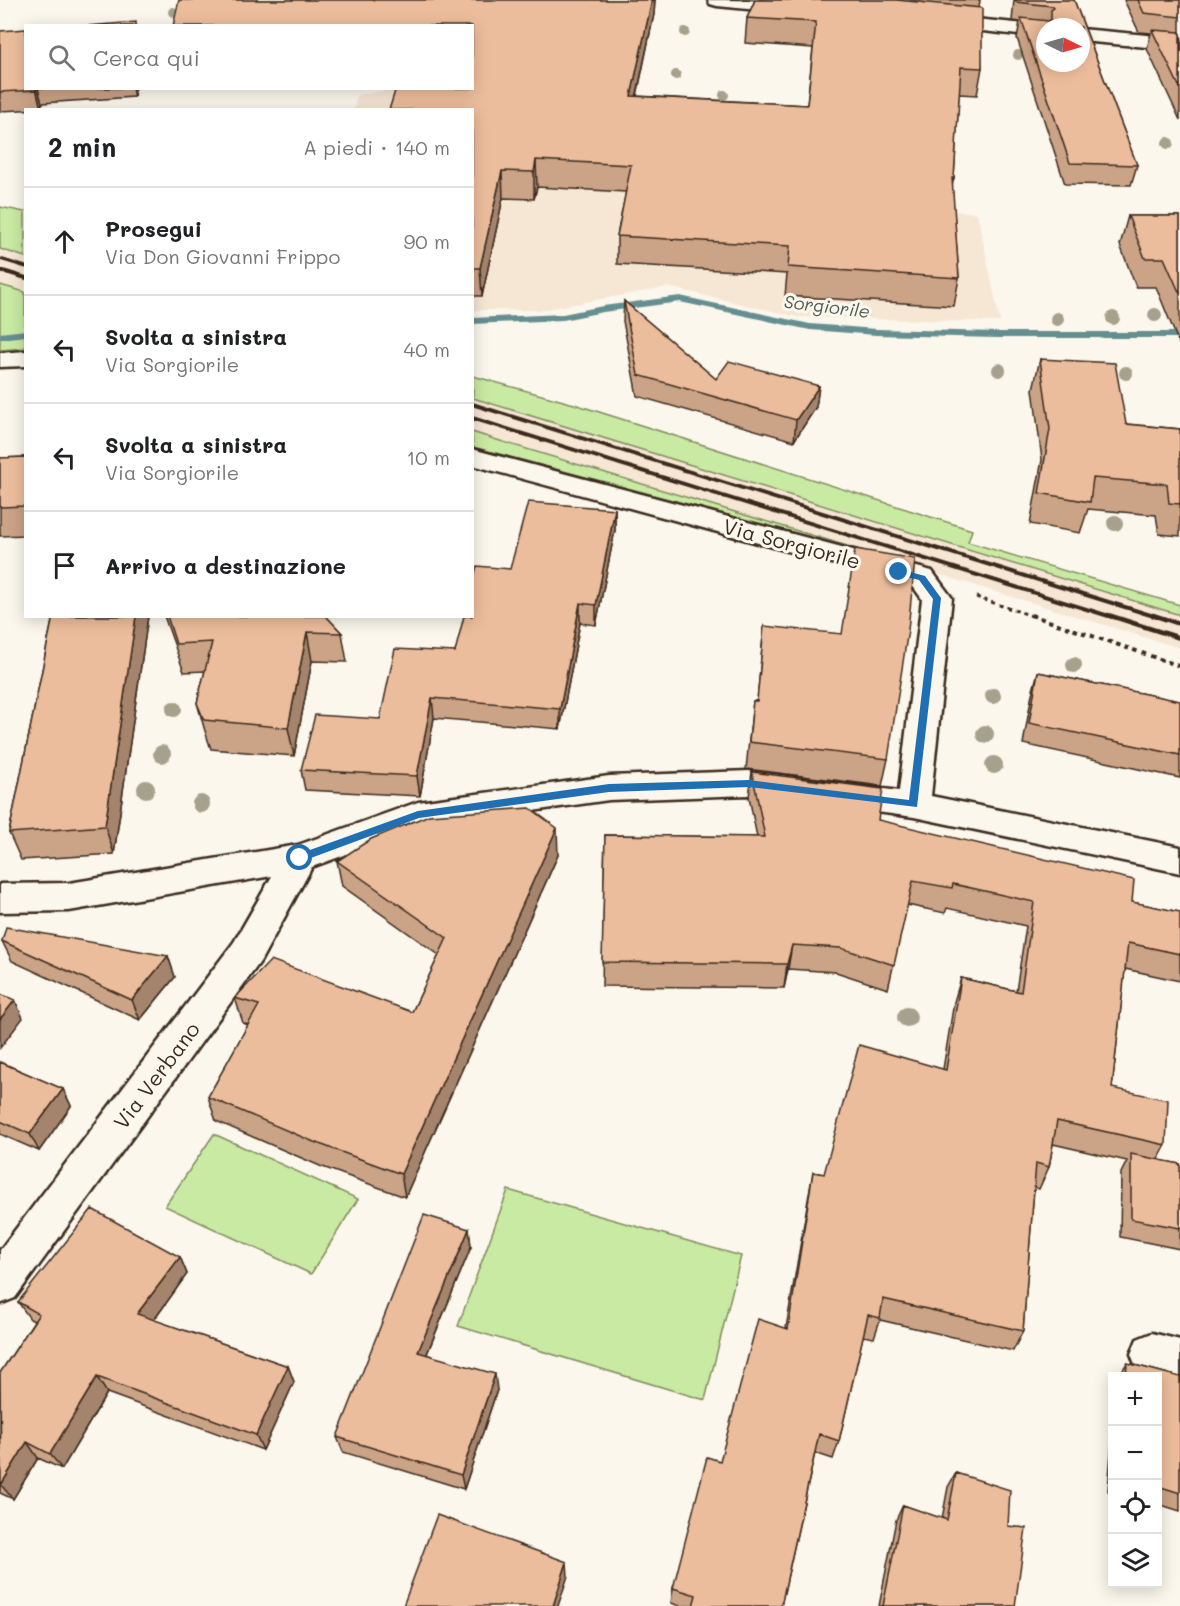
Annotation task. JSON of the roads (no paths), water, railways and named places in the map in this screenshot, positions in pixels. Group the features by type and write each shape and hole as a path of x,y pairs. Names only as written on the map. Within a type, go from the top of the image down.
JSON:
{"street":[{"path":"717,0 814,10"},
{"path":"917,20 1036,31"},
{"path":"1090,36 1180,45"},
{"path":"0,360 24,358"},
{"name":"Via Sorgiorile","path":"474,457 922,578 937,598 914,805"},
{"path":"0,898 69,897 300,858 418,815 609,788 749,783 914,805 1180,860"},
{"name":"Via Verbano","path":"0,1284 247,952 300,858"}],"waterway":[{"name":"Sorgiorile","path":"474,321 563,317 603,309 680,299 810,327 876,332 997,335 1180,335"},
{"name":"Sorgiorile","path":"0,336 24,333"}],"railway":[{"path":"0,259 24,266"},
{"path":"0,270 8,273"},
{"path":"3,271 24,277"},
{"path":"474,405 1157,617"},
{"path":"474,419 1112,617"},
{"path":"1108,615 1180,638"},
{"path":"1153,615 1180,624"}]}
